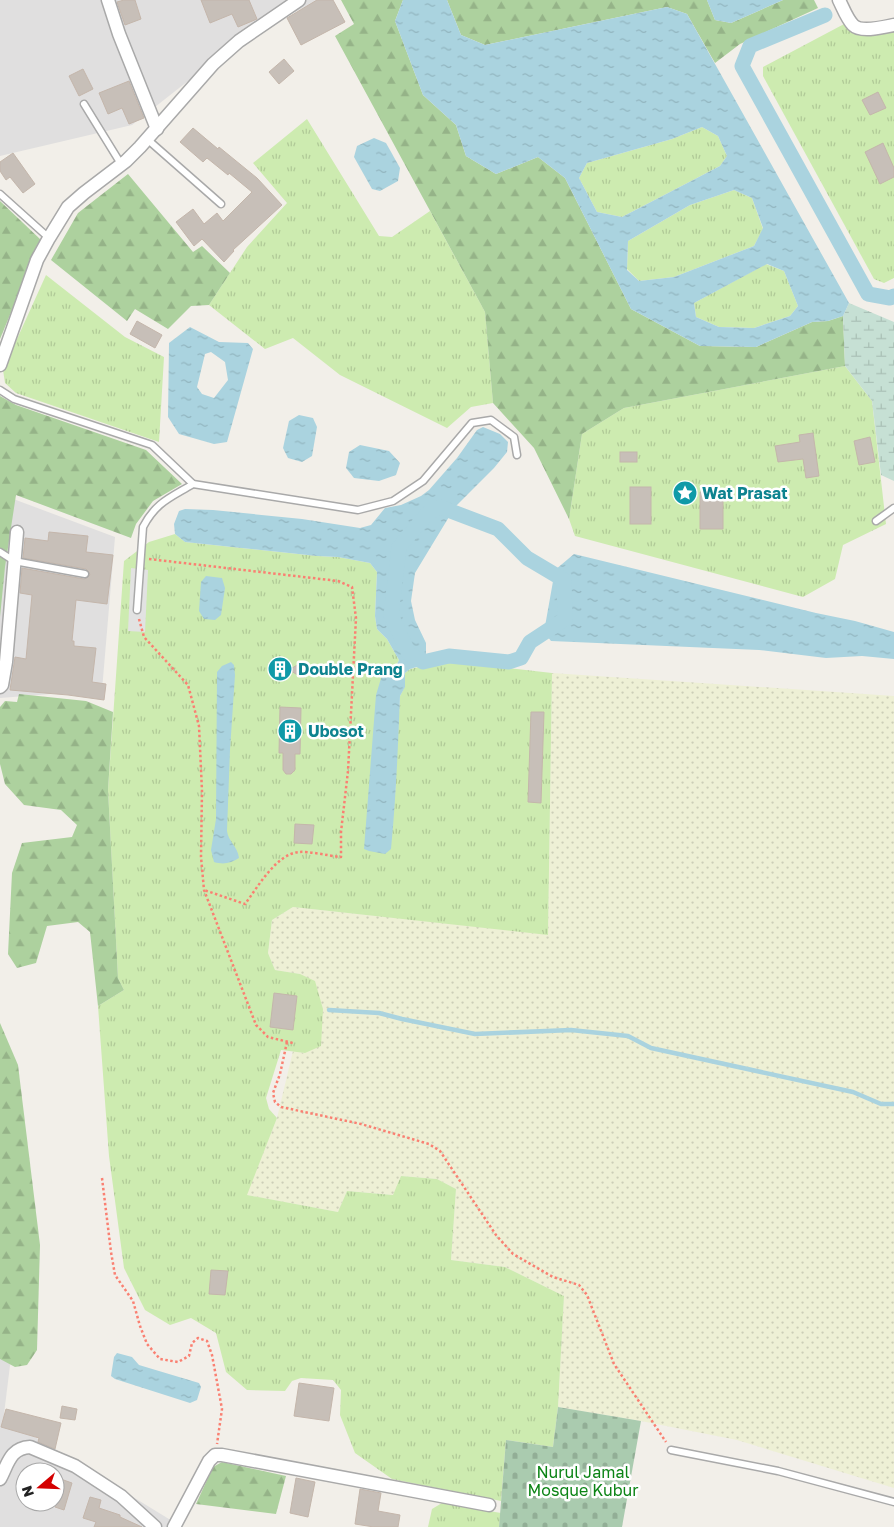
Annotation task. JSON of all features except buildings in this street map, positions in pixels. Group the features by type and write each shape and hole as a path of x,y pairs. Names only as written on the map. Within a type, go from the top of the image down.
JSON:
{"street":[{"path":"108,0 119,34 157,128"},
{"path":"839,0 852,25 858,28 894,26"},
{"path":"0,366 37,260 68,207 140,147 213,64 239,40 296,1"},
{"path":"0,687 6,662 16,532"},
{"path":"0,1479 15,1451 30,1447 75,1466 121,1496 155,1527"},
{"path":"174,1527 209,1461 215,1455 489,1505"}],"lane":[{"path":"84,104 121,164"},
{"path":"147,139 221,204"},
{"path":"0,194 49,238"},
{"path":"0,390 14,400 152,446 193,484 358,510 393,500 424,481 472,424 491,420 514,438 517,455"},
{"path":"137,610 143,527 149,515 158,505 193,484"},
{"path":"876,521 894,508"},
{"path":"0,552 14,561 85,574"},
{"path":"671,1450 778,1471 894,1502"}],"path":[{"path":"140,558 338,581 352,587 356,618 348,771 341,857 299,852 287,855 275,864 245,904 204,890"},
{"path":"137,610 144,637 188,684 199,726 202,791 201,857 204,890 256,1025 268,1037 293,1044"},
{"path":"287,1042 280,1074 273,1093 275,1102 281,1107 361,1124 429,1144 440,1151 496,1235 513,1254 553,1277 579,1285 587,1295 614,1364 671,1450"},
{"path":"102,1178 115,1275 133,1301 147,1344 160,1359 178,1362 189,1356 192,1343 198,1338 207,1341 212,1355 222,1409 215,1455"}],"shaded area":[{"path":"0,0 319,0 239,41 132,125 0,156"},
{"path":"0,494 115,537 102,690 0,698"},
{"path":"131,568 148,570 145,632 128,631"},
{"path":"0,1328 14,1333 4,1414 17,1426 182,1527 0,1527"}],"green space":[{"path":"341,0 403,0 395,21 423,95 456,125 466,156 496,174 538,157 565,178 631,309 700,346 756,347 812,322 828,321 843,316 845,366 624,408 582,434 569,519 534,448 493,403 485,312 335,36 354,24"},
{"path":"447,0 707,0 715,20 731,23 783,0 814,0 818,8 740,44 715,63 687,14 667,7 485,45 461,35"},
{"path":"846,23 894,31 894,278 884,283 874,279 763,76 763,67"},
{"path":"307,119 379,236 392,237 430,211 485,312 493,403 471,407 447,428 340,375 293,338 265,349 209,305 247,247 287,203 253,163"},
{"path":"702,127 718,136 727,156 720,166 622,217 597,212 579,178 587,163 672,139"},
{"path":"128,174 193,252 202,246 230,273 209,305 191,306 168,329 135,309 127,321 51,260 78,213"},
{"path":"734,190 752,198 763,229 754,246 674,277 639,281 627,269 628,241 690,205"},
{"path":"0,201 41,240 0,339"},
{"path":"766,264 784,271 798,306 790,316 754,328 719,327 696,317 694,303"},
{"path":"46,275 125,337 164,357 159,442 16,393 5,383 3,370"},
{"path":"849,303 894,322 894,481 881,475 872,401 845,366 843,316"},
{"path":"845,366 872,401 886,524 843,545 835,579 803,597 575,536 569,519 582,434 624,408"},
{"path":"0,396 16,405 146,450 182,484 153,501 136,524 131,538 16,495 5,567 0,617"},
{"path":"175,534 185,542 338,557 370,563 377,572 375,616 377,629 387,639 399,660 396,666 382,675 396,795 395,781 400,696 405,686 405,673 410,669 445,661 552,673 548,935 293,907 272,920 268,953 275,970 300,974 315,981 323,1009 321,1046 305,1053 281,1050 266,1098 269,1109 277,1118 247,1195 338,1212 347,1191 393,1195 401,1176 437,1179 456,1189 451,1260 505,1267 564,1296 558,1407 553,1447 506,1440 501,1501 392,1479 355,1453 340,1415 341,1390 333,1380 301,1378 292,1381 285,1391 247,1390 226,1372 216,1333 191,1318 170,1325 145,1310 124,1268 109,1156 98,1006 124,990 118,978 108,790 124,561 149,542"},
{"path":"552,673 894,696 894,1488 737,1440 558,1407 564,1296 505,1267 451,1260 456,1189 437,1179 401,1176 394,1195 347,1191 338,1212 246,1195 277,1118 293,1051 305,1053 300,974 275,970 268,953 272,920 293,907 548,934"},
{"path":"19,694 86,701 113,712 108,790 118,978 124,990 98,1006 90,932 78,922 47,926 36,963 17,968 8,954 12,873 22,843 72,837 77,825 61,810 24,805 5,784 0,764 0,707 5,701 17,702"},
{"path":"0,1023 18,1065 40,1245 37,1350 27,1365 15,1367 0,1359"},
{"name":"Nurul Jamal Mosque Kubur","path":"558,1407 641,1421 622,1527 499,1527 506,1440 553,1447"},
{"path":"222,1462 286,1476 276,1514 196,1504 213,1467"},
{"path":"442,1503 501,1513 499,1527 428,1527 432,1509"}],"water":[{"path":"403,0 447,0 461,35 485,45 667,7 687,14 849,303 843,316 828,321 812,322 756,347 700,346 631,309 565,178 538,157 496,174 466,156 456,125 423,95 395,21","holes":["702,127 718,136 727,156 720,166 622,217 597,212 579,178 587,163 672,139","734,190 752,198 763,228 754,246 674,277 639,281 627,270 628,241 690,205","767,264 784,271 798,306 790,316 754,328 719,327 696,317 694,303"]},
{"path":"707,0 783,0 731,23 715,20"},
{"path":"374,138 386,143 400,168 398,181 380,191 372,189 354,157 357,146"},
{"path":"190,327 219,342 248,343 253,349 227,442 214,444 179,434 168,417 169,343","holes":["211,352 225,362 228,380 214,398 202,394 197,387 205,354"]},
{"path":"299,415 313,418 317,427 312,456 302,462 288,458 283,448 289,421"},
{"path":"483,427 500,434 508,442 507,452 494,468 455,507 415,573 411,601 415,620 426,643 426,655 420,666 410,669 405,673 405,687 400,696 396,792 391,849 385,854 369,851 364,849 376,695 382,675 396,666 399,660 387,639 377,629 375,616 377,572 370,563 338,557 185,542 175,534 174,524 179,511 185,509 302,519 360,528 371,525 385,508 401,505 421,496 429,490 457,458 477,430"},
{"path":"360,445 389,451 400,463 396,475 379,481 354,478 346,468 349,452"},
{"path":"574,554 894,632 894,659 862,656 826,658 759,650 551,641 544,632 555,570"},
{"path":"206,576 222,578 225,588 221,615 215,620 204,619 199,611 201,582"},
{"path":"231,662 234,665 235,675 227,831 239,858 221,863 214,862 211,850 216,819 217,672 222,666"},
{"path":"117,1353 132,1357 139,1365 199,1383 201,1387 197,1400 190,1403 115,1379 111,1376 114,1357"}],"waterway":[{"path":"825,15 750,46 742,66 868,294 890,298 894,296"},
{"path":"440,507 498,529 527,558 564,580 565,619 530,642 521,658 509,662 449,656 423,662 409,654 391,615 399,547 428,513 440,507"},
{"path":"329,1010 379,1013 475,1034 571,1030 628,1036 651,1048 853,1092 881,1104 894,1104"}],"place":[{"name":"Wat Prasat","path":"685,493"},
{"name":"Double Prang","path":"280,669"},
{"name":"Ubosot","path":"290,731"}]}
